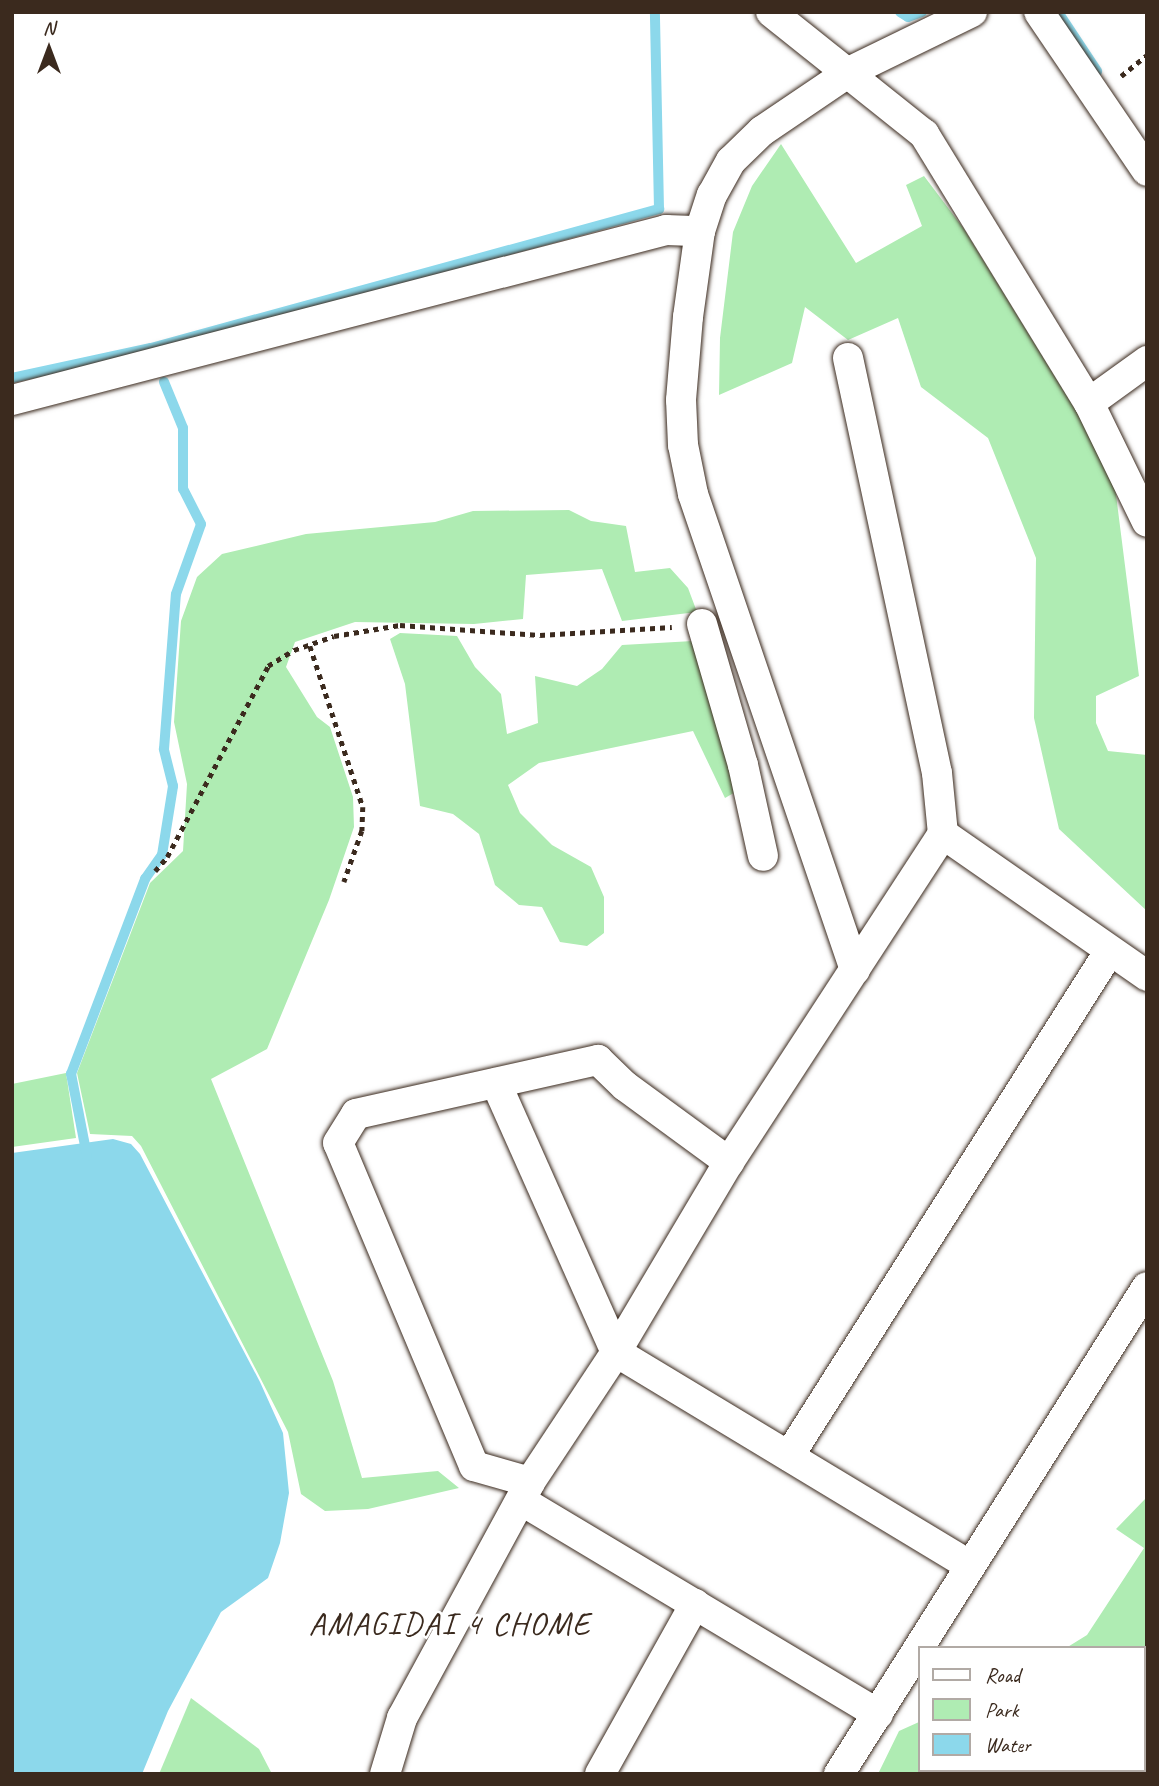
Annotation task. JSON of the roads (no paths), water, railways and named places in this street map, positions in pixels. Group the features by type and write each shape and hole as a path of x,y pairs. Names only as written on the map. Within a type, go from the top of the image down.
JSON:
{"street":[{"path":"771,12 923,134 1089,403 1147,522"},
{"path":"855,970 729,608 691,482 681,400 701,231 712,195 730,161 762,131 849,72 972,12"},
{"path":"1039,12 1147,172"},
{"path":"12,400 666,230 701,231"},
{"path":"385,1774 402,1718 526,1492 615,1352 729,1162 943,835 937,772 848,358"},
{"path":"1089,403 1147,361"},
{"path":"702,624 763,856"},
{"path":"943,835 1147,976"},
{"path":"789,1456 1109,952"},
{"path":"729,1162 625,1086 598,1060 356,1114 338,1143 474,1466 526,1492 695,1604 878,1714"},
{"path":"496,1083 615,1352 968,1564"},
{"path":"919,1646 968,1564 1147,1287"},
{"path":"600,1774 695,1604"},
{"path":"839,1774 918,1647"}],"water":[{"path":"113,1139 131,1144 140,1154 260,1382 283,1433 289,1493 280,1543 268,1578 221,1612 168,1711 142,1774 12,1774 12,1153"}],"waterway":[{"path":"12,378 151,348 659,209 655,12"},
{"path":"900,12 908,17 922,12"},
{"path":"1058,12 1097,71"},
{"path":"87,1156 71,1074 145,879 162,855 173,786 164,749 176,594 201,524 183,489 183,428 164,382"}],"district":[{"name":"AMAGIDAI 4 CHOME","path":"450,1624"}]}
